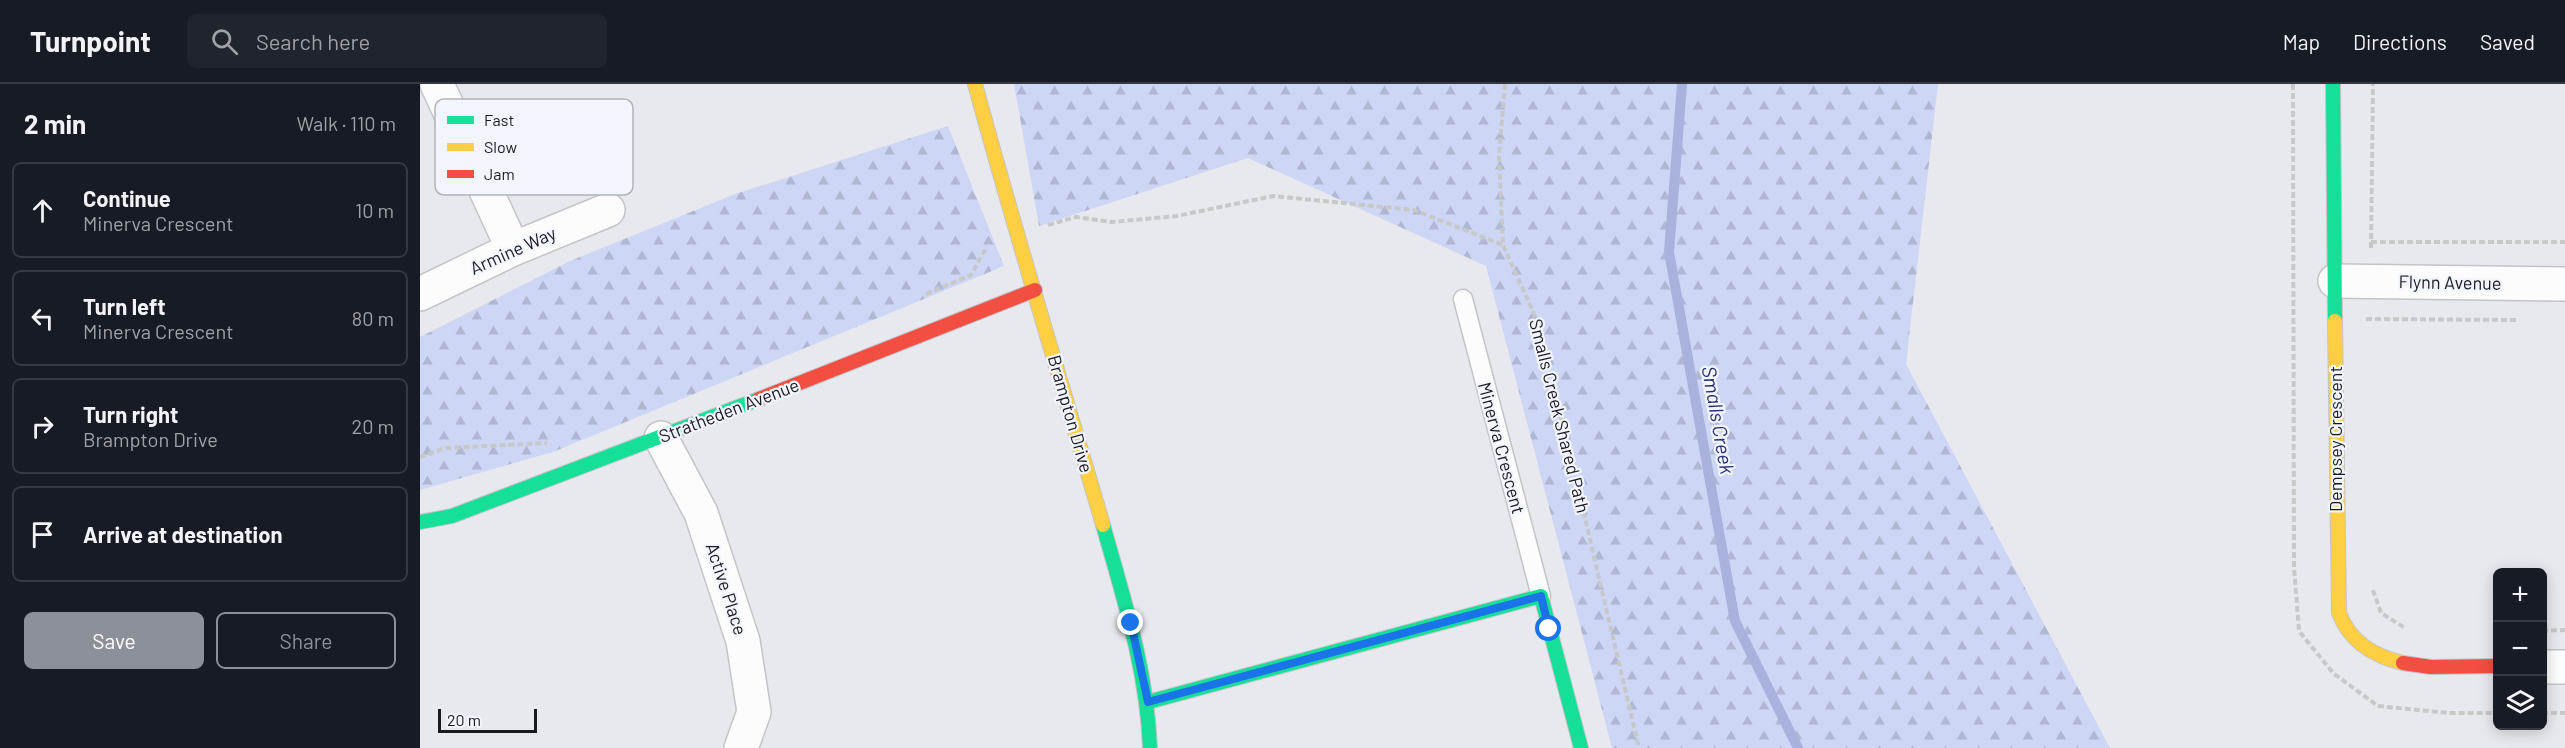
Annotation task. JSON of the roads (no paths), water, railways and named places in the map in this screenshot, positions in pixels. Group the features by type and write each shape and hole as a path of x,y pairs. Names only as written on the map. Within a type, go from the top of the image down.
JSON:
{"street":[{"path":"437,84 444,99"},
{"name":"Brampton Drive","path":"975,84 1016,234 1035,290 1131,623 1148,702 1150,748"},
{"name":"Dempsey Crescent","path":"2332,84 2337,588 2340,616 2351,634 2365,648 2384,659 2406,665 2493,666"},
{"path":"488,195 513,249"},
{"name":"Armine Way","path":"420,294 513,249 608,210"},
{"name":"Flynn Avenue","path":"2335,281 2565,285"},
{"name":"Stratheden Avenue","path":"420,522 452,516 661,438 1035,290"},
{"name":"Active Place","path":"661,438 701,513 743,641 754,712 741,748"},
{"path":"1148,702 1541,596"},
{"name":"Minerva Crescent","path":"1541,596 1581,748"},
{"path":"2547,667 2565,667"}],"lane":[{"name":"Minerva Crescent","path":"1463,299 1541,596"}],"waterway":[{"name":"Smalls Creek","path":"1682,84 1669,252 1735,621 1798,748"}]}
